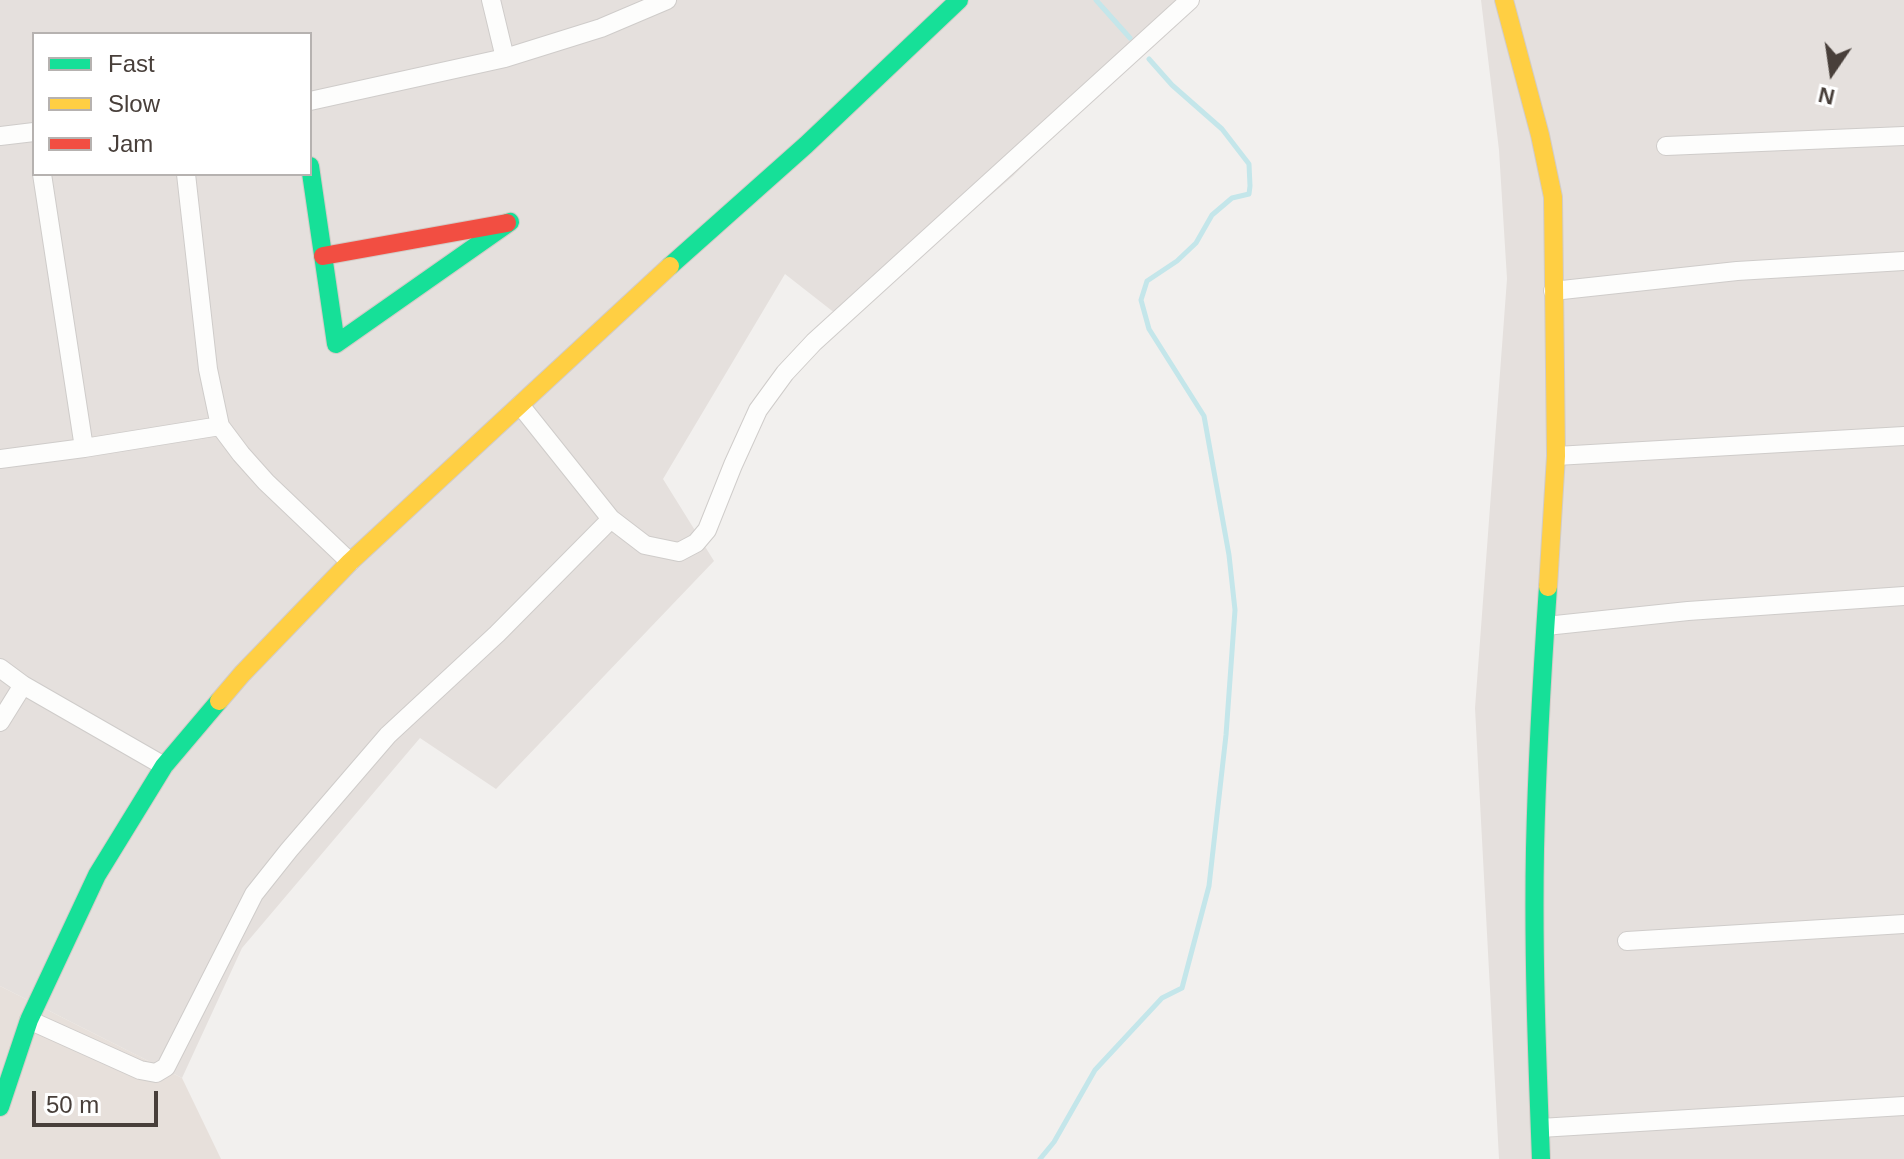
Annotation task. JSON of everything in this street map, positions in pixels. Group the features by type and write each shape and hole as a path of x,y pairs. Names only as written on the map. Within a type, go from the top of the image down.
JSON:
{"street":[{"path":"491,0 505,58"},
{"path":"312,101 505,58 601,28 667,0"},
{"path":"0,1107 29,1020 97,875 164,766 242,674 350,562 699,239 806,145 959,0"},
{"path":"520,405 611,519 645,545 679,552 696,543 707,530 758,410 785,373 814,342 1190,0"},
{"path":"1504,0 1553,197 1556,456 1538,740 1535,852 1535,1006 1541,1159"},
{"path":"0,136 32,132"},
{"path":"1666,146 1904,136"},
{"path":"42,176 84,448"},
{"path":"186,176 208,369 220,426 266,482 350,562"},
{"path":"311,176 323,256 336,344 510,222 323,256"},
{"path":"1553,291 1737,271 1904,261"},
{"path":"0,459 220,426"},
{"path":"1556,456 1904,436"},
{"path":"29,1020 140,1070 156,1073 166,1067 254,894 289,850 388,735 497,634 611,519"},
{"path":"1546,626 1688,611 1904,596"},
{"path":"0,668 23,685 164,766"},
{"path":"0,722 23,685"},
{"path":"1627,941 1904,924"},
{"path":"1540,1128 1904,1106"}],"shaded area":[{"path":"0,0 1188,0 1013,176 845,321 785,274 663,479 714,561 496,789 420,738 242,948 182,1078 0,986"},
{"path":"1481,0 1904,0 1904,1159 1499,1159 1475,708 1507,279 1499,150"},
{"path":"0,986 182,1078 221,1159 0,1159"}],"waterway":[{"path":"1096,0 1130,38"},
{"path":"1040,1159 1054,1142 1095,1070 1162,998 1182,988 1209,886 1226,735 1235,610 1229,555 1204,416 1149,329 1141,300 1147,281 1177,261 1196,243 1212,215 1232,198 1249,194 1249,164 1222,129 1172,85 1149,59"}],"traffic: fast":[{"path":"670,266 806,145 959,0"},
{"path":"311,176 336,344 510,222 507,223"},
{"path":"1541,1159 1535,888 1538,750 1548,587"},
{"path":"0,1107 29,1020 97,875 164,766 219,701"}],"traffic: slow":[{"path":"1504,0 1553,197 1556,456 1548,587"},
{"path":"219,701 350,562 670,266"}],"traffic: jam":[{"path":"323,256 507,223"}]}
